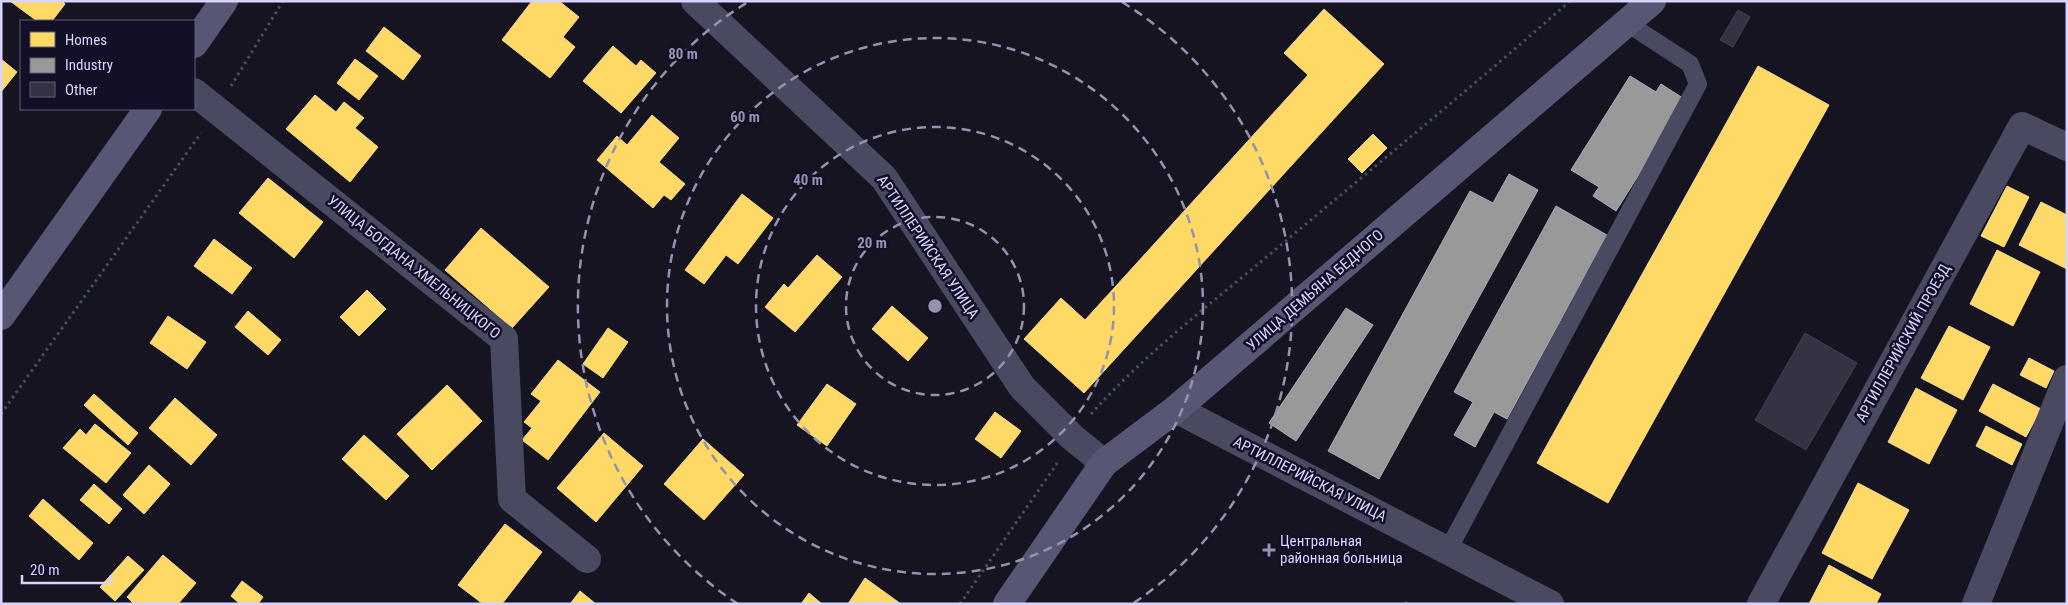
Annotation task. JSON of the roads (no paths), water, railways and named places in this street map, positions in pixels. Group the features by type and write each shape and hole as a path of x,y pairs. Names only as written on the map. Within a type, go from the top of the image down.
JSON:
{"street":[{"path":"195,43 224,1"},
{"name":"АРТИЛЛЕРИЙСКАЯ УЛИЦА","path":"695,1 884,178 1022,387 1072,437 1104,463"},
{"name":"УЛИЦА ДЕМЬЯНА БЕДНОГО","path":"1007,604 1104,463 1176,409 1652,1"},
{"name":"УЛИЦА БОГДАНА ХМЕЛЬНИЦКОГО","path":"195,93 504,339 512,499 587,559"},
{"path":"1,316 147,110"},
{"name":"АРТИЛЛЕРИЙСКИЙ ПРОЕЗД","path":"1761,604 2022,126 2067,147"},
{"path":"1976,604 2067,379"},
{"name":"АРТИЛЛЕРИЙСКАЯ УЛИЦА","path":"1176,409 1550,604"}],"lane":[{"path":"1448,550 1698,84 1690,64 1627,23"}],"place":[{"name":"Центральная районная больница","path":"1269,550"}]}
